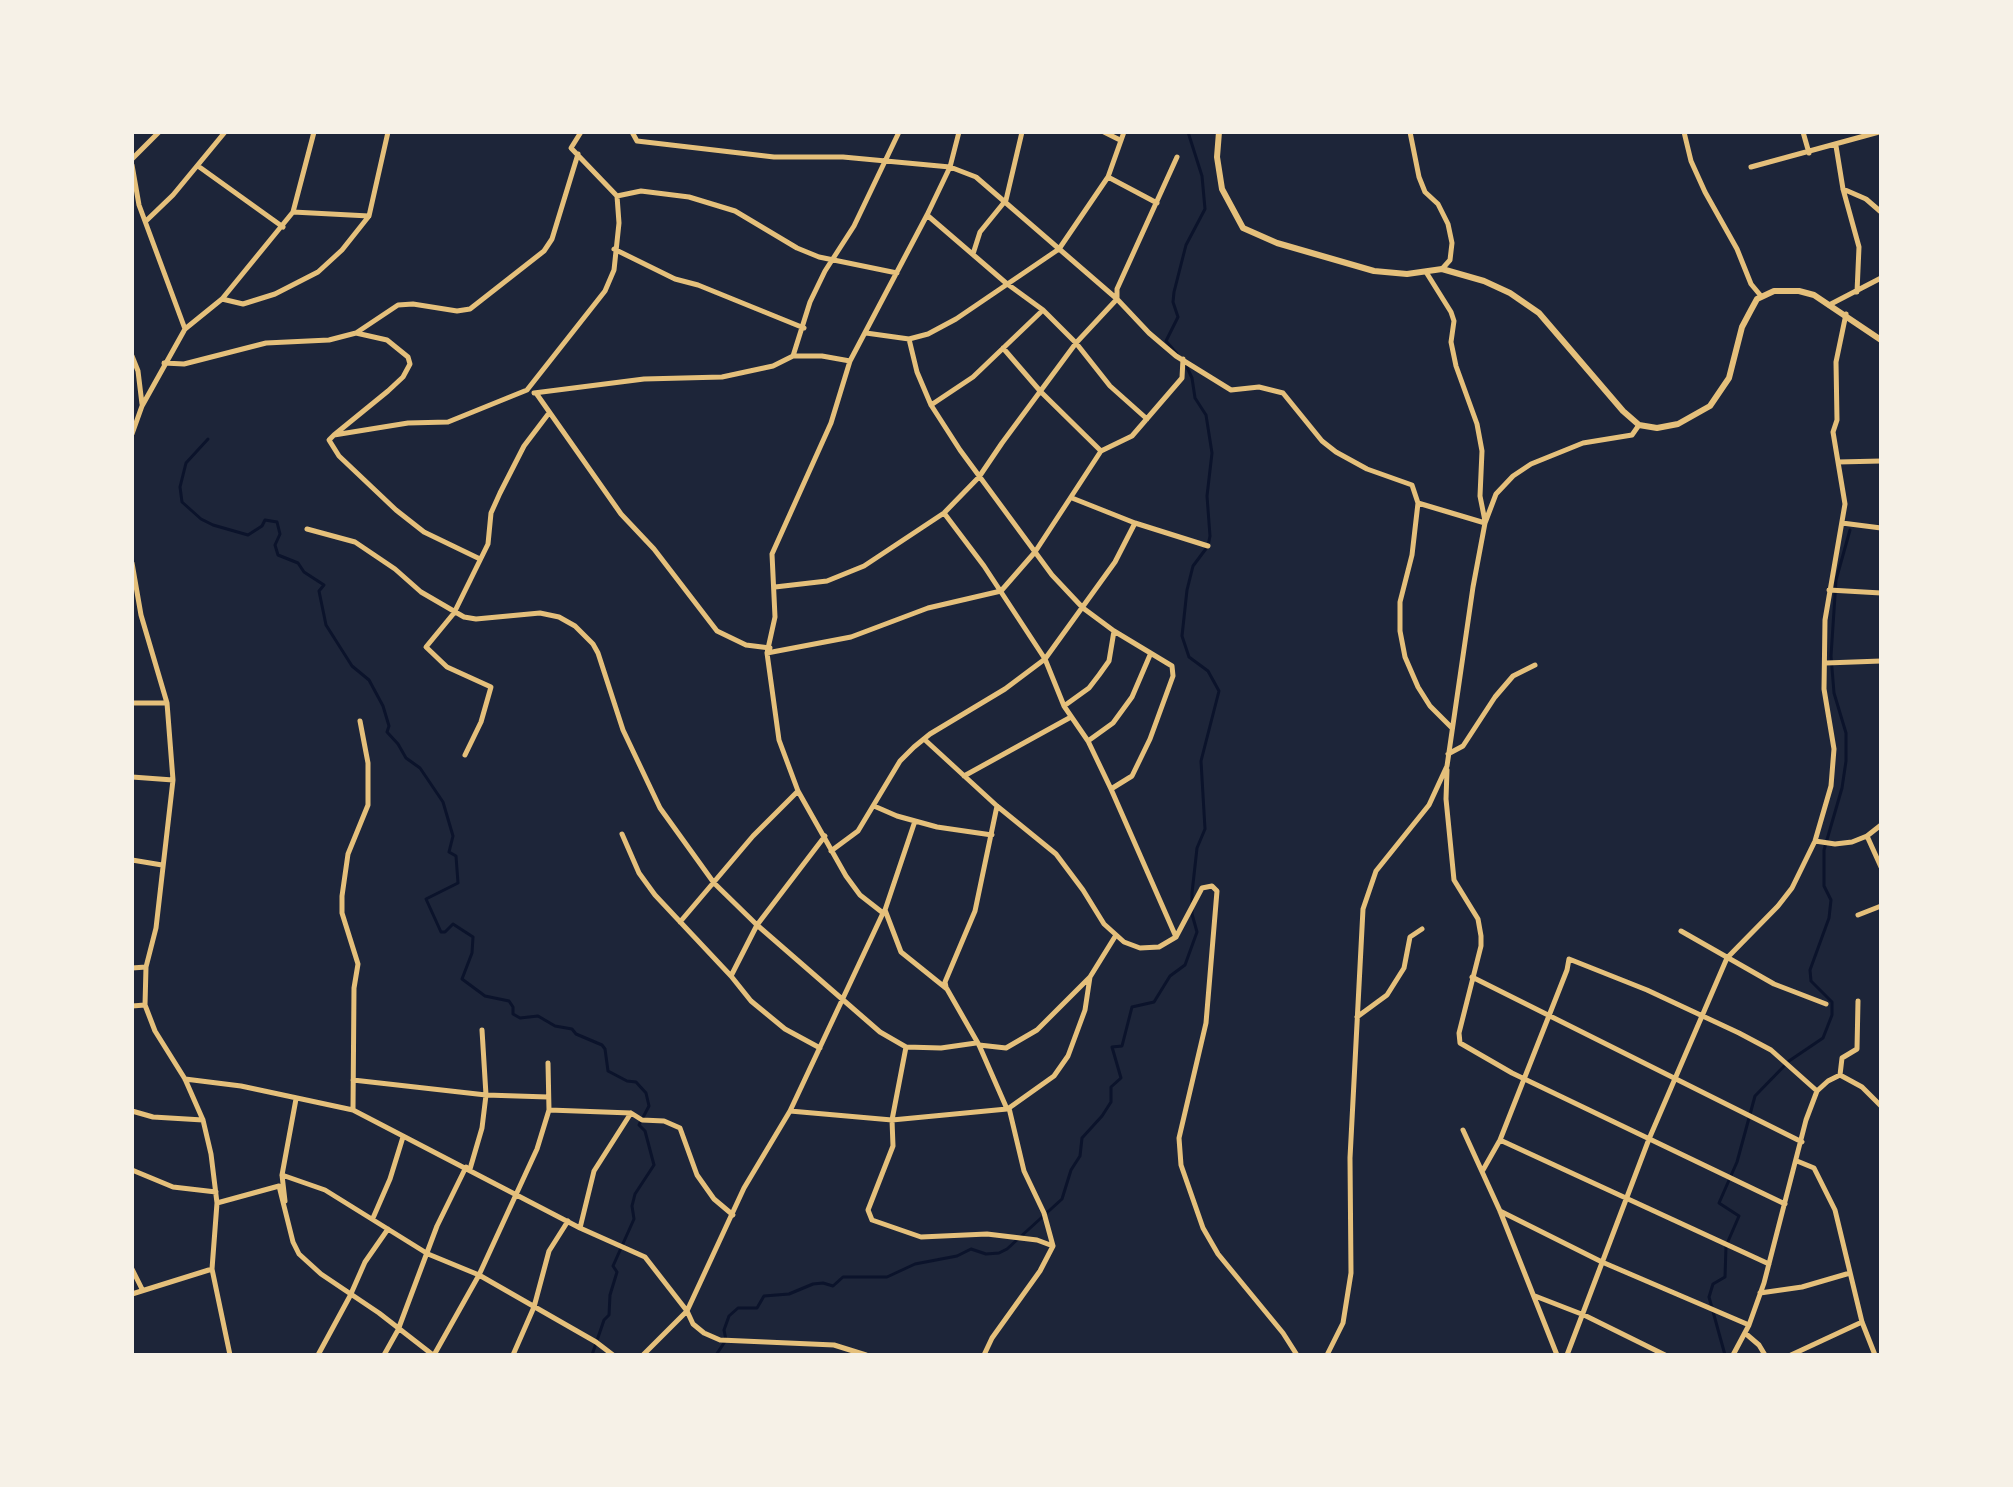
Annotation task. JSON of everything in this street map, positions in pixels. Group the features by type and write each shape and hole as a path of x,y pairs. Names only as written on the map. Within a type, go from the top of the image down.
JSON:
{"street":[{"path":"132,159 159,132"},
{"path":"147,220 198,166 225,132"},
{"path":"132,434 142,406 185,329 222,299 293,212 314,132"},
{"path":"222,299 243,303 274,294 318,272 342,250 369,216 388,132"},
{"path":"334,435 408,423 448,422 527,390 605,291 614,270 619,223 617,196 571,148 581,132"},
{"path":"632,132 637,141 774,157 887,160 950,167 976,177 1006,200 1117,299 1149,333 1176,356 1194,365 1231,390 1259,387 1283,393 1322,441 1367,469 1412,485 1418,503 1412,555 1400,602 1400,631 1406,657 1418,687 1430,706 1452,728"},
{"path":"793,356 804,328 810,302 887,160 899,132"},
{"path":"947,989 901,952 884,911 860,895 831,851 825,836 798,790 779,740 769,650 775,617 772,554 831,423 850,361 950,167 959,132"},
{"path":"973,254 980,232 1006,200 1022,132"},
{"path":"1104,132 1120,140"},
{"path":"866,333 909,339 928,334 956,319 1059,249 1108,177 1124,132"},
{"path":"1219,132 1217,157 1222,189 1242,228 1277,243 1374,271 1407,274 1442,269 1484,281 1526,302 1555,331 1623,411 1639,425 1657,428 1677,424 1710,406 1721,394 1730,378 1742,327 1761,296 1774,291 1799,291 1814,295 1846,314 1881,340"},
{"path":"1410,132 1419,177 1425,192 1438,204 1448,224 1452,243 1450,260 1442,269"},
{"path":"1684,132 1691,160 1705,192 1737,249 1751,284 1761,296"},
{"path":"1803,132 1809,153"},
{"path":"1751,168 1836,146 1879,132"},
{"path":"1836,146 1843,189 1859,247 1857,292"},
{"path":"164,363 184,364 266,344 329,340 356,333 398,305 413,304 456,311 470,309 544,251 552,239 560,218 578,154"},
{"path":"775,587 827,581 848,573 895,547 944,513 980,477 1002,443 1076,343 1117,299 1117,290 1177,157"},
{"path":"132,165 139,205 147,220 185,329"},
{"path":"198,166 283,227"},
{"path":"1108,177 1157,203"},
{"path":"1843,189 1866,199 1881,212"},
{"path":"617,196 649,192 689,197 735,211 797,248 834,261 897,273"},
{"path":"132,209 139,205"},
{"path":"293,212 369,216"},
{"path":"927,215 1006,283 1043,310 1076,343 1110,386 1147,419"},
{"path":"615,249 675,279 698,285 804,328"},
{"path":"1426,272 1451,312 1454,321 1452,342 1456,366 1477,424 1482,451 1480,496 1485,523"},
{"path":"1829,305 1881,278"},
{"path":"931,405 973,377 1043,310"},
{"path":"1567,1355 1649,1139 1700,1016 1727,958 1778,906 1792,888 1815,841 1831,786 1832,728 1824,689 1825,620 1845,504 1833,432 1837,420 1836,362 1846,314"},
{"path":"356,333 387,340 408,357 410,364 403,377 329,440 339,456 396,510 424,532 480,559"},
{"path":"909,339 917,372 931,405 1035,552 1083,608 1114,631 1172,666 1173,676 1150,739 1132,776 1111,789"},
{"path":"1003,348 1041,392 1101,451"},
{"path":"132,356 142,406"},
{"path":"527,390 536,393 644,379 722,377 773,366 793,356 822,356 850,361"},
{"path":"536,393 621,514 654,549 717,631 746,645 769,650 850,637 928,608 1001,591 1035,552 1101,451 1132,436 1182,378 1183,359"},
{"path":"465,755 481,722 491,687 447,667 426,647 454,613 488,544 491,513 500,493 524,446 549,413"},
{"path":"1639,425 1632,435 1582,443 1531,464 1513,476 1496,494 1485,523 1447,766 1446,799 1452,869 1455,880 1478,918 1481,936 1481,946 1459,1033 1460,1043 1525,1078 1785,1204"},
{"path":"1839,462 1881,461"},
{"path":"1072,498 1135,523 1208,546"},
{"path":"1418,503 1485,523"},
{"path":"944,513 1001,591 1045,659 1064,706 1088,741 1111,789 1176,937"},
{"path":"831,851 858,831 900,761 924,739 998,694 1045,659 1115,562 1135,523"},
{"path":"1842,523 1881,528"},
{"path":"307,529 355,542 454,613 476,619 540,614 559,617 582,631 598,653 622,729 660,808 714,883 757,925 863,1020 906,1047 941,1048 978,1044 1005,1048 1021,1042 1037,1030 1090,976 1116,934"},
{"path":"132,563 141,615 167,703 172,780 156,928 146,967 145,1005 155,1031 185,1079 203,1119 217,1203 212,1269 230,1355"},
{"path":"1829,590 1881,593"},
{"path":"1064,706 1089,688 1100,675 1109,661 1114,631"},
{"path":"1088,741 1113,723 1132,697 1150,654"},
{"path":"1826,663 1881,661"},
{"path":"1448,754 1467,741 1495,697 1513,676 1535,665"},
{"path":"132,703 167,703"},
{"path":"964,776 1071,717"},
{"path":"353,1110 354,988 358,964 342,913 342,896 348,854 368,805 368,763 360,721"},
{"path":"924,739 997,806 1056,854 1083,890 1104,924 1124,942 1149,948 1159,946 1176,937 1202,888 1212,886 1217,891 1206,1023 1179,1138 1181,1165 1203,1228 1218,1254 1283,1333 1297,1355"},
{"path":"1327,1355 1343,1323 1352,1273 1350,1158 1363,909 1370,884 1385,858 1430,805 1447,766"},
{"path":"132,777 172,780"},
{"path":"680,922 753,836 798,790"},
{"path":"874,806 915,821 992,836"},
{"path":"984,1355 992,1338 1040,1271 1053,1246 1044,1213 1024,1171 1008,1109 978,1044 945,982 975,910 997,806"},
{"path":"643,1355 687,1311 744,1188 790,1111 884,911 915,821"},
{"path":"1815,841 1835,844 1867,836 1881,825"},
{"path":"622,834 639,873 680,922 732,976 751,1001 785,1029 820,1048"},
{"path":"732,976 757,925 825,836"},
{"path":"1867,836 1881,867"},
{"path":"132,860 162,865"},
{"path":"1858,915 1881,906"},
{"path":"1357,1017 1388,995 1404,968 1410,938 1422,929"},
{"path":"1681,931 1774,984 1826,1004"},
{"path":"1483,1170 1500,1140 1569,959 1647,990 1770,1050 1817,1091"},
{"path":"132,968 146,967"},
{"path":"790,1111 892,1120 1008,1109 1054,1076 1068,1056 1085,1010 1090,976"},
{"path":"1472,977 1802,1142"},
{"path":"1840,1076 1842,1058 1857,1050 1858,1001"},
{"path":"132,1006 145,1005"},
{"path":"384,1355 398,1330 437,1226 468,1168 482,1128 486,1095 482,1030"},
{"path":"906,1047 892,1120 893,1146 868,1210 872,1220 921,1237 987,1234 1037,1240 1053,1246"},
{"path":"217,1203 279,1186 288,1224 299,1254 350,1296 379,1313 433,1355 479,1275 537,1149 549,1110 548,1062"},
{"path":"1733,1355 1749,1325 1760,1293 1817,1091 1828,1081 1840,1076 1862,1087 1881,1106"},
{"path":"185,1079 241,1086 353,1110 518,1193 580,1228 645,1257 687,1311 693,1324 704,1333 720,1340 834,1345 866,1355"},
{"path":"353,1080 486,1095 548,1097"},
{"path":"288,1224 282,1174 296,1099"},
{"path":"549,1110 631,1113 642,1120 664,1121 680,1128 698,1175 714,1199 733,1215"},
{"path":"132,1111 153,1117 203,1119"},
{"path":"580,1228 594,1171 631,1113"},
{"path":"1463,1130 1483,1170 1557,1355"},
{"path":"373,1218 394,1170 403,1137"},
{"path":"1500,1140 1769,1264"},
{"path":"1797,1161 1814,1168 1835,1210 1862,1322 1875,1355"},
{"path":"132,1170 173,1187 216,1192"},
{"path":"282,1174 325,1191 373,1218 428,1254 479,1275 596,1342 613,1355"},
{"path":"1500,1211 1602,1262 1749,1325"},
{"path":"513,1355 534,1307 549,1251 568,1221"},
{"path":"318,1355 350,1296 365,1262 388,1229"},
{"path":"132,1269 142,1289"},
{"path":"132,1294 212,1269"},
{"path":"1760,1293 1802,1287 1850,1273"},
{"path":"1535,1296 1584,1315 1665,1355"},
{"path":"1791,1355 1862,1322"},
{"path":"1745,1334 1759,1345 1765,1355"}],"shaded area":[{"path":"132,132 1881,132 1881,1355 132,1355"}],"waterway":[{"path":"1177,354 1166,341 1178,317 1173,302 1174,292 1186,245 1205,209 1202,176 1188,132"},
{"path":"716,1355 726,1340 724,1330 729,1316 738,1308 757,1308 764,1296 789,1294 813,1284 823,1283 833,1286 843,1277 887,1277 915,1264 957,1256 971,1249 986,1254 999,1253 1007,1249 1062,1199 1071,1170 1080,1156 1082,1138 1102,1116 1111,1102 1111,1087 1121,1078 1112,1047 1122,1046 1132,1007 1154,1002 1170,976 1185,965 1197,932 1192,914 1192,893 1197,848 1205,829 1201,761 1219,691 1208,671 1189,657 1182,636 1187,590 1193,566 1208,546 1210,536 1207,496 1212,453 1206,415 1195,398 1192,378 1185,363"},
{"path":"208,439 186,463 180,487 182,502 201,519 213,525 248,535 262,526 265,520 277,522 280,534 275,545 278,555 298,563 304,572 324,585 319,591 326,625 352,666 369,680 383,706 389,726 387,732 398,744 406,758 420,768 443,802 453,836 449,852 456,856 458,883 426,899 441,932 445,932 453,924 473,937 472,953 462,979 485,996 509,1001 513,1007 513,1014 520,1018 538,1016 555,1026 572,1029 576,1034 602,1045 605,1049 608,1071 627,1081 636,1082 646,1093 649,1106 639,1125 645,1131 654,1165 635,1194 632,1206 634,1219 613,1266 617,1272 610,1295 609,1315 604,1320 592,1355"},
{"path":"1725,1355 1709,1297 1713,1284 1725,1277 1726,1246 1739,1216 1719,1203 1737,1162 1755,1096 1789,1061 1823,1038 1832,1015 1832,1002 1811,981 1810,970 1829,918 1831,900 1824,886 1824,850 1842,788 1846,761 1846,733 1834,693 1831,656 1836,580 1850,530"}]}
